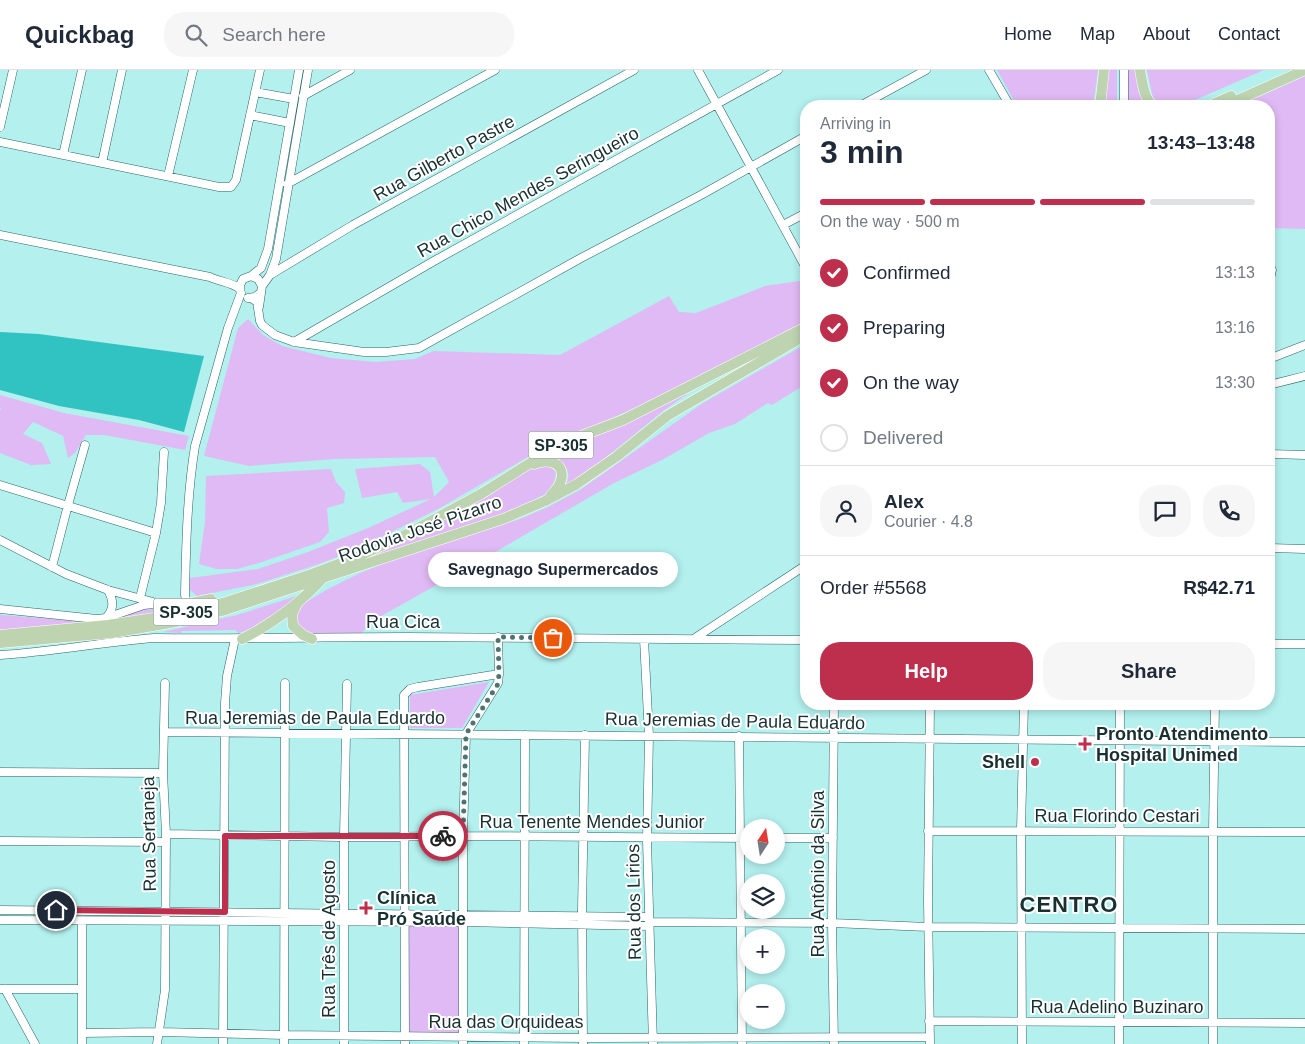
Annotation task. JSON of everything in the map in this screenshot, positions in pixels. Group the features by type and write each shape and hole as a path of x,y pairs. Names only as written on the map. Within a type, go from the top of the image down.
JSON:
{"main road":[{"path":"1101,100 1104,70"},
{"path":"1140,70 1148,100"},
{"path":"1222,100 1289,70"},
{"path":"1238,100 1305,70"},
{"name":"Rodovia José Pizarro","path":"0,635 107,622 151,619 199,609 271,588 337,565 417,528 481,494 519,469 568,441 623,420 800,330"},
{"name":"Rodovia José Pizarro","path":"0,643 93,635 176,622 222,611 503,519 545,501 577,484 616,457 667,416 800,338"},
{"path":"519,469 545,461 555,463 560,467 562,472 560,484 545,501"},
{"path":"187,604 253,590 337,565"},
{"path":"238,639 270,624 299,601 322,579"},
{"path":"299,601 292,614 293,626 303,635 312,639"}],"street":[{"path":"0,127 12,70"},
{"path":"63,155 82,70"},
{"path":"102,163 122,70"},
{"path":"168,176 192,70"},
{"path":"0,142 219,187 230,187 236,180 260,70"},
{"path":"245,294 241,282 261,268 268,249 299,70"},
{"path":"0,540 52,567 139,602 170,608 187,604 185,589 192,466 209,393 237,303 245,294 261,290 270,275 276,259 287,184 308,70"},
{"path":"303,96 350,70"},
{"path":"287,184 495,70"},
{"name":"Rua Gilberto Pastre","path":"270,275 353,225 634,70"},
{"path":"698,70 800,257"},
{"name":"Rua Chico Mendes Seringueiro","path":"294,342 434,261 778,70"},
{"path":"871,100 926,70"},
{"path":"989,70 1007,100"},
{"path":"1124,70 1124,100"},
{"path":"255,92 294,99"},
{"path":"250,115 290,123"},
{"path":"0,234 210,277 217,281 234,285 257,302 262,325 275,335 294,342 364,352 386,352 419,348 800,139"},
{"path":"783,225 800,216"},
{"path":"210,277 218,276 238,280 247,277 258,279 261,290 259,312"},
{"path":"1275,357 1305,345"},
{"path":"1275,384 1305,376"},
{"path":"52,567 85,446"},
{"path":"0,610 96,619 107,622 139,602 156,533 161,503 164,452"},
{"path":"1275,454 1305,455"},
{"path":"0,485 156,533"},
{"path":"1275,548 1305,548"},
{"path":"694,639 800,569"},
{"path":"107,622 112,606 112,599 108,590"},
{"path":"705,639 706,634 724,620"},
{"path":"463,1040 463,836 466,734 496,687 499,674 498,637"},
{"name":"Rua Cica","path":"0,655 42,652 141,639 498,637 800,640"},
{"path":"223,1044 225,921 224,732 227,676 238,639"},
{"name":"Rua dos Lírios","path":"644,639 649,736 649,922 653,1041"},
{"path":"1275,644 1305,644"},
{"path":"405,1040 404,699 406,692 418,687 499,674"},
{"path":"284,1044 285,683"},
{"name":"Rua Sertaneja","path":"158,1044 165,990 166,838 163,773 165,684"},
{"name":"Rua Três de Agosto","path":"344,1040 346,684"},
{"name":"Rua Antônio da Silva","path":"834,710 832,922 834,1041"},
{"path":"930,710 928,831 930,1041"},
{"path":"1022,1044 1021,830 1024,710"},
{"path":"1119,1044 1120,710"},
{"path":"1213,1044 1215,710"},
{"name":"Rua Jeremias de Paula Eduardo","path":"164,732 1305,742"},
{"path":"524,1041 525,734"},
{"path":"583,1041 582,916 585,735"},
{"path":"739,736 743,819"},
{"path":"0,772 163,773"},
{"name":"Rua Florindo Cestari","path":"928,831 1305,832"},
{"name":"Rua Tenente Mendes Junior","path":"0,841 225,836 740,838"},
{"path":"785,838 833,838"},
{"path":"741,1041 740,922 743,864"},
{"path":"0,910 225,912 284,918"},
{"path":"0,920 165,922 284,918 524,919 582,916 649,922"},
{"path":"524,919 583,925 649,922 832,922 928,927 1305,929"},
{"path":"82,920 82,1044"},
{"path":"2,989 82,989"},
{"path":"2,989 35,1044"},
{"name":"Rua Adelino Buzinaro","path":"929,1021 1305,1023"},
{"name":"Rua das Orquideas","path":"82,1033 160,1032 284,1035 344,1040 930,1041"}],"shaded area":[{"path":"997,70 1098,70 1094,100 1014,100"},
{"path":"1108,70 1117,70 1117,100 1105,100"},
{"path":"1128,70 1137,70 1138,91 1143,100 1128,100"},
{"path":"1147,70 1264,70 1195,100 1156,100 1153,98"},
{"path":"1305,76 1305,229 1275,228 1275,100 1251,100"},
{"path":"800,281 800,326 657,399 550,444 438,509 353,551 257,584 197,596 190,590 190,578 258,569 308,552 368,528 431,499 403,503 397,492 362,498 355,469 420,464 430,472 434,497 449,482 435,457 334,459 249,466 204,456 238,328 248,319 263,335 282,346 331,358 375,362 415,359 433,351 560,355 669,296 679,312 696,313 765,286"},
{"path":"800,347 800,388 772,405 768,403 735,424 709,433 662,460 614,483 383,615 368,626 359,636 329,637 327,633 304,633 297,624 297,615 303,604 360,573 405,555 520,519 580,490 703,403"},
{"path":"693,390 663,411 592,469 566,485 568,475 565,466 559,460 549,455"},
{"path":"0,395 64,413 189,436 185,450 104,435 86,435 75,453 68,458 63,436 33,422 23,434 42,443 51,464 31,465 0,453 0,410 2,409 0,408"},
{"path":"551,467 556,472 554,482 547,493 536,499 498,516 357,563 468,508 527,470"},
{"path":"331,469 336,482 345,492 344,503 327,508 329,532 320,542 237,569 216,569 199,564 205,522 206,476"},
{"path":"300,595 263,622 239,633 235,630 163,632 237,615"},
{"path":"144,609 160,610 159,612 125,620 0,630 0,615 105,621"},
{"path":"489,682 462,728 410,728 410,695"},
{"path":"461,925 459,1033 409,1033 409,926"}],"water":[{"path":"0,332 39,334 204,356 184,432 139,420 59,406 0,390"}],"way so far":[{"path":"443,836 463,836 466,734 498,684 498,637 553,638"}],"place":[{"name":"Savegnago Supermercados","path":"553,638"},
{"name":"Pronto Atendimento Hospital Unimed","path":"1085,744"},
{"name":"Shell","path":"1035,762"},
{"name":"Clínica Pró Saúde","path":"366,908"}],"district":[{"name":"CENTRO","path":"1069,904"}],"route":[{"path":"56,910 225,912 225,836 443,836"}]}
